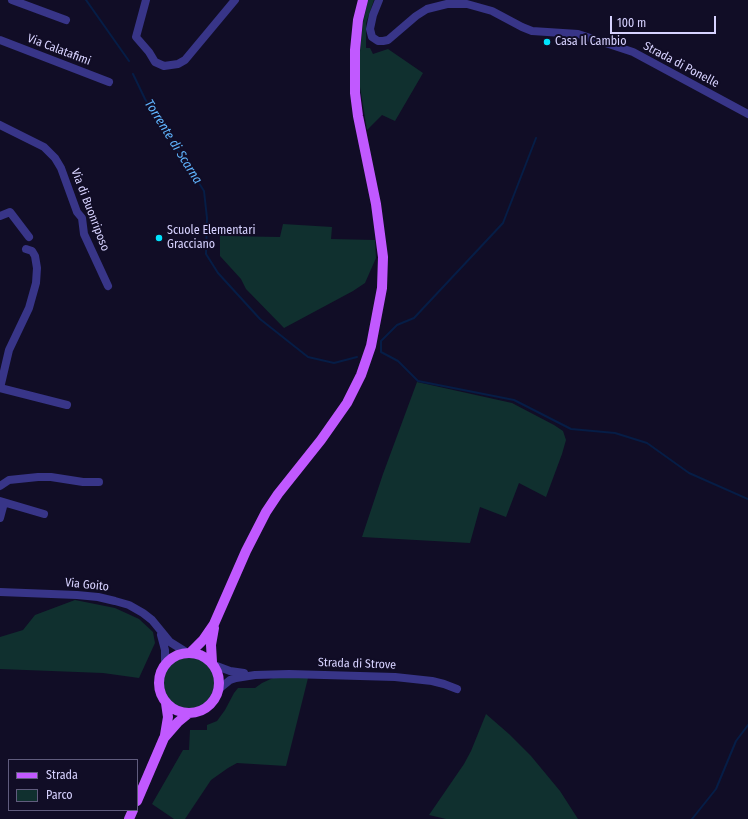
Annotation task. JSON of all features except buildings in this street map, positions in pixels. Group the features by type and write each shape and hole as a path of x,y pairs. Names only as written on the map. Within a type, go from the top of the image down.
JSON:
{"main road":[{"path":"188,652 203,640 214,624 246,551 262,519 347,403 364,370 373,338 382,288 383,257 376,204 358,116 355,93 354,50 358,20 363,0"},
{"path":"213,664 212,640 214,624"},
{"path":"138,799 164,738 168,717 166,703 160,692 158,679 161,670 165,663 178,654 188,652 206,657 213,664 218,675 219,689 215,698 208,706 199,712 189,713 180,712 173,709 166,703"},
{"path":"164,738 180,720 189,713"}],"street":[{"path":"12,0 66,20"},
{"path":"146,0 136,37 149,52 155,62 164,66 178,64 185,60 235,0"},
{"name":"Strada di Ponelle","path":"379,0 373,15 370,29 372,37 378,41 388,40 416,16 427,9 447,4 468,4 492,11 519,26 532,31 578,34 633,52 748,114"},
{"name":"Via Calatafimi","path":"0,40 109,82"},
{"name":"Via di Buonriposo","path":"0,125 44,147 55,158 61,168 76,210 82,218 84,234 108,286"},
{"path":"0,216 10,212 29,237"},
{"path":"26,249 33,252 35,256 37,268 36,283 30,305 9,350 0,388 67,404"},
{"path":"0,486 9,480 38,477 99,482"},
{"path":"0,518 2,502 44,514"},
{"name":"Via Goito","path":"0,592 77,595 111,599 144,613 152,620 170,642 188,652"},
{"path":"161,632 165,663"},
{"name":"Strada di Strove","path":"213,664 230,671 254,675"},
{"name":"Strada di Strove","path":"219,689 230,680 254,675 328,674 395,677 432,681 457,689"}],"green space":[{"path":"368,0 374,0 366,23 366,48 370,48 373,54 388,49 423,73 395,121 382,115 367,130 360,87 359,61 363,23"},
{"path":"283,224 332,227 331,239 375,240 376,258 365,283 284,328 246,289 241,279 220,256 220,236 280,237"},
{"path":"417,382 512,403 563,431 566,440 546,497 519,483 506,517 480,507 470,543 362,537 383,474"},
{"path":"75,600 115,608 139,619 153,632 155,643 139,678 103,673 0,669 0,637 23,630 35,615"},
{"path":"189,657 199,659 207,665 213,673 215,683 213,693 207,701 199,707 189,709 179,707 171,701 165,693 163,683 165,673 171,665 179,659"},
{"path":"273,678 308,678 286,766 237,763 211,780 185,819 174,819 152,804 183,750 189,750 190,730 207,730 207,725 217,721 238,688 255,688"},
{"path":"486,714 531,756 560,791 578,819 446,819 429,815 464,764"}],"waterway":[{"name":"Torrente di Scarna","path":"86,0 129,61"},
{"name":"Torrente di Scarna","path":"133,74 145,99 204,191 207,218 206,254 218,273 260,319 308,357 334,363 357,357"},
{"name":"Torrente di Scarna","path":"536,138 503,223 414,318 397,325 381,341 381,352 398,361 418,381 514,400 571,429 615,433 647,443 689,473 748,499"},
{"path":"692,819 716,789 736,741 748,725"}],"place":[{"name":"Casa Il Cambio","path":"547,42"},
{"name":"Scuole Elementari Gracciano","path":"159,238"}]}
